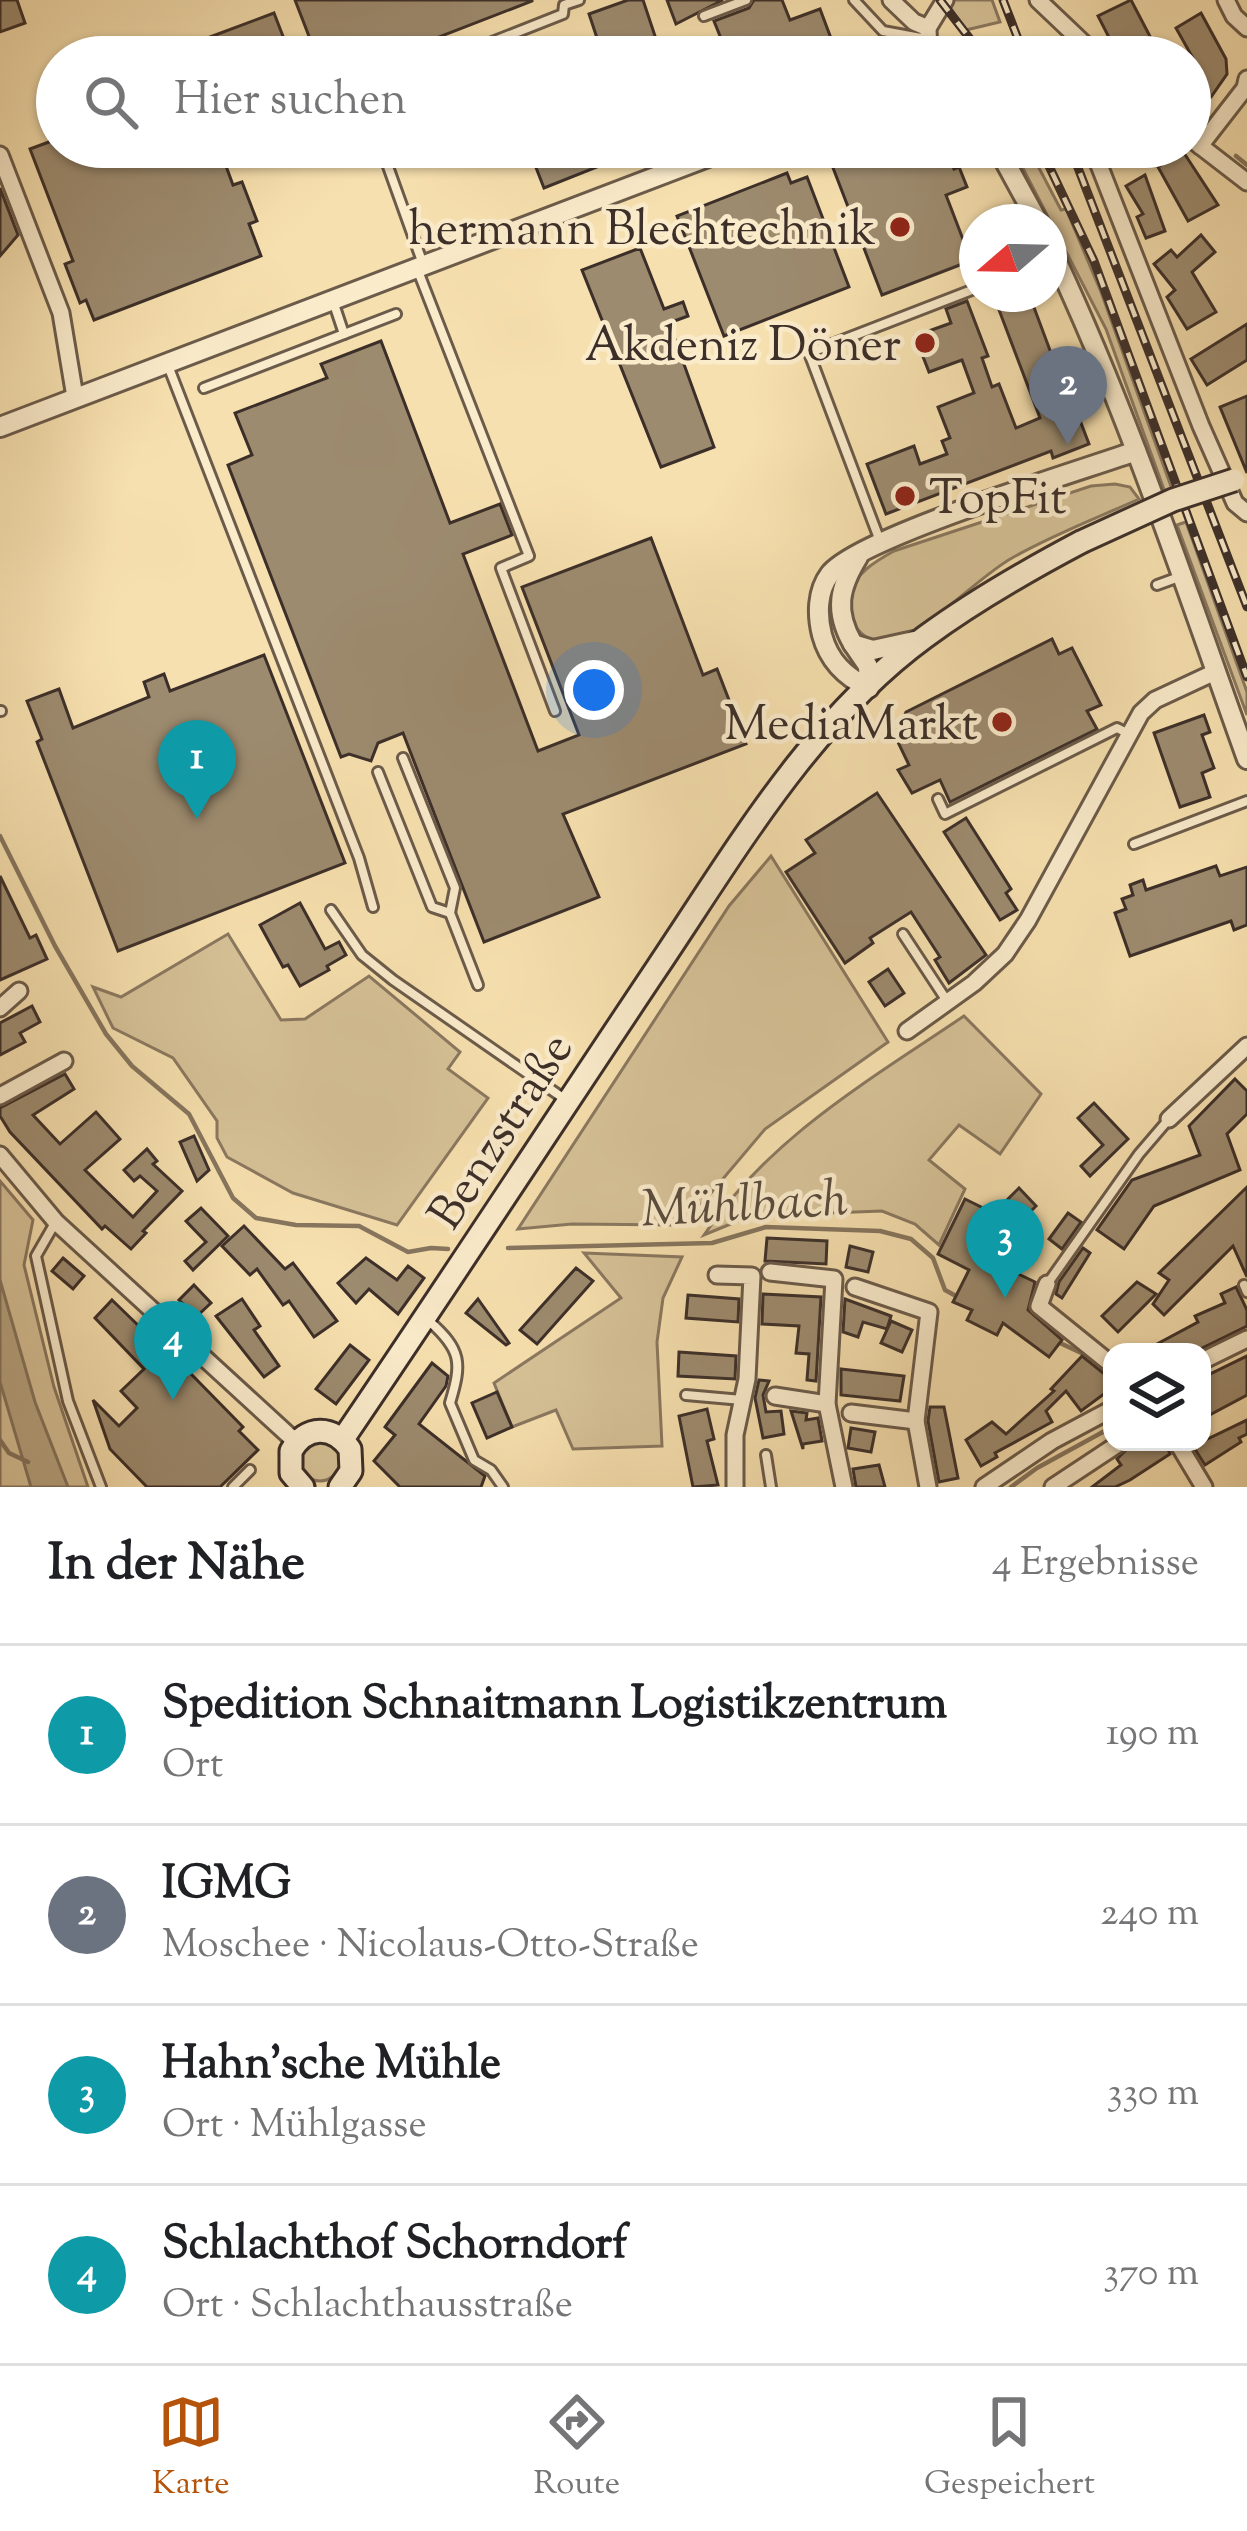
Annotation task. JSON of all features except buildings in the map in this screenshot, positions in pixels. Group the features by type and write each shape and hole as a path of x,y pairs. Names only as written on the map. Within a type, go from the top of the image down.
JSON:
{"main road":[{"name":"Benzstraße","path":"343,1439 749,827 807,754 925,637 1023,573 1174,500 1247,476"},
{"name":"Benzstraße","path":"725,866 832,741 968,610"},
{"path":"297,1485 290,1461 296,1442 318,1430 343,1439 352,1460 347,1484"}],"street":[{"path":"890,0 924,36"},
{"path":"930,36 945,0"},
{"path":"1038,0 1076,36"},
{"path":"1226,0 1247,28"},
{"path":"1211,125 1245,88 1247,79"},
{"path":"1211,154 1247,182"},
{"path":"0,155 62,314 75,397"},
{"path":"0,427 679,168"},
{"path":"1008,168 1028,204"},
{"path":"1100,168 1201,426 1235,503 1247,513"},
{"path":"1067,286 1090,331 1136,451 1247,759"},
{"path":"861,553 843,581 838,610 868,666 869,688 848,679 823,640 820,592 832,571 880,541 1136,451"},
{"path":"853,644 873,650 896,648 925,637"},
{"path":"907,1031 1005,954 1129,734 1155,700 1216,672"},
{"path":"0,1008 20,992"},
{"path":"1169,1119 1247,1046"},
{"path":"0,1096 64,1061"},
{"path":"0,1155 56,1222 296,1442"},
{"path":"770,1273 834,1279 827,1404 844,1487"},
{"path":"717,1275 752,1276 743,1400 735,1435 735,1487"},
{"path":"1047,1284 1039,1306 1103,1358"},
{"path":"855,1287 928,1312 916,1421 928,1487"},
{"path":"1211,1357 1247,1339"},
{"path":"775,1396 827,1404"},
{"path":"851,1413 916,1421"},
{"path":"984,1487 1103,1414"},
{"path":"1053,1487 1107,1451"},
{"path":"1182,1451 1204,1487"}],"lane":[{"path":"507,36 563,14 563,2 579,0"},
{"path":"704,16 746,0"},
{"path":"854,0 883,31 906,36"},
{"path":"387,168 529,556 500,568 555,711"},
{"path":"880,541 809,353 959,295"},
{"path":"333,300 344,334"},
{"path":"204,388 397,314"},
{"path":"167,362 359,858 373,907"},
{"path":"1157,585 1181,576"},
{"path":"938,799 945,814 1117,728 1129,734"},
{"path":"403,758 454,888 450,914 478,985"},
{"path":"377,772 432,907 450,914"},
{"path":"1134,844 1247,801"},
{"path":"331,910 362,955 393,980 567,1100"},
{"path":"903,934 948,1002"},
{"path":"1047,1284 1169,1119"},
{"path":"56,1222 36,1256 68,1401 101,1487"},
{"path":"426,1319 450,1340 460,1369 450,1403 474,1460 490,1470 502,1487"},
{"path":"686,1395 743,1400"},
{"path":"766,1455 771,1487"},
{"path":"232,1487 250,1470"}],"shaded area":[{"path":"954,0 992,0 1000,22 966,30 949,6"},
{"path":"1023,168 1039,168 1058,204 1041,204"},
{"path":"1067,211 1173,492 1166,495 1106,329 1067,253"},
{"path":"1091,486 1130,487 1139,499 1012,558 904,637 891,642 873,640 853,622 848,604 856,580 894,551"},
{"path":"1186,522 1247,692 1247,715 1177,525"},
{"path":"771,856 888,1042 765,1129 689,1219 676,1225 572,1224 518,1229 729,906"},
{"path":"228,934 281,1020 305,1019 369,976 460,1052 448,1069 488,1098 397,1225 293,1193 227,1157 217,1138 217,1121 173,1058 113,1028 93,987 121,997"},
{"path":"964,1016 1041,1094 1000,1154 959,1125 929,1160 965,1189 939,1245 915,1224 882,1211 750,1216 704,1235 730,1200 790,1140"},
{"path":"0,1181 33,1220 24,1265 54,1387 88,1487 0,1487"},
{"path":"584,1253 682,1257 663,1298 657,1342 662,1446 573,1449 556,1410 512,1427 494,1383 621,1298"},
{"path":"0,1280 35,1402 68,1487 31,1487 0,1382"},
{"path":"320,1441 334,1447 340,1461 334,1475 320,1481 306,1475 300,1461 306,1447"}],"waterway":[{"path":"1236,156 1247,165"},
{"name":"Mühlbach","path":"0,836 106,1034 132,1066 189,1114 233,1198 256,1218 296,1225 359,1226 408,1252 448,1249"},
{"name":"Mühlbach","path":"508,1248 712,1243 766,1227 880,1231 911,1239 933,1258 945,1290 956,1296"},
{"name":"Mühlbach","path":"1060,1343 1103,1368"},
{"name":"Mühlbach","path":"1011,1487 1103,1432"},
{"path":"0,1440 9,1453 28,1462"}],"railway":[{"path":"940,0 968,36"},
{"path":"1003,0 1017,36"},
{"path":"1050,168 1094,261 1247,677"},
{"path":"1078,168 1247,607"}],"place":[{"name":"hermann Blechtechnik","path":"900,227"},
{"name":"Akdeniz Döner","path":"925,343"},
{"name":"IGMG","path":"1068,445"},
{"name":"TopFit","path":"905,496"},
{"name":"MediaMarkt","path":"1002,722"},
{"name":"Spedition Schnaitmann Logistikzentrum","path":"197,819"},
{"name":"Hahn'sche Mühle","path":"1005,1298"},
{"name":"Schlachthof Schorndorf","path":"173,1400"}]}
